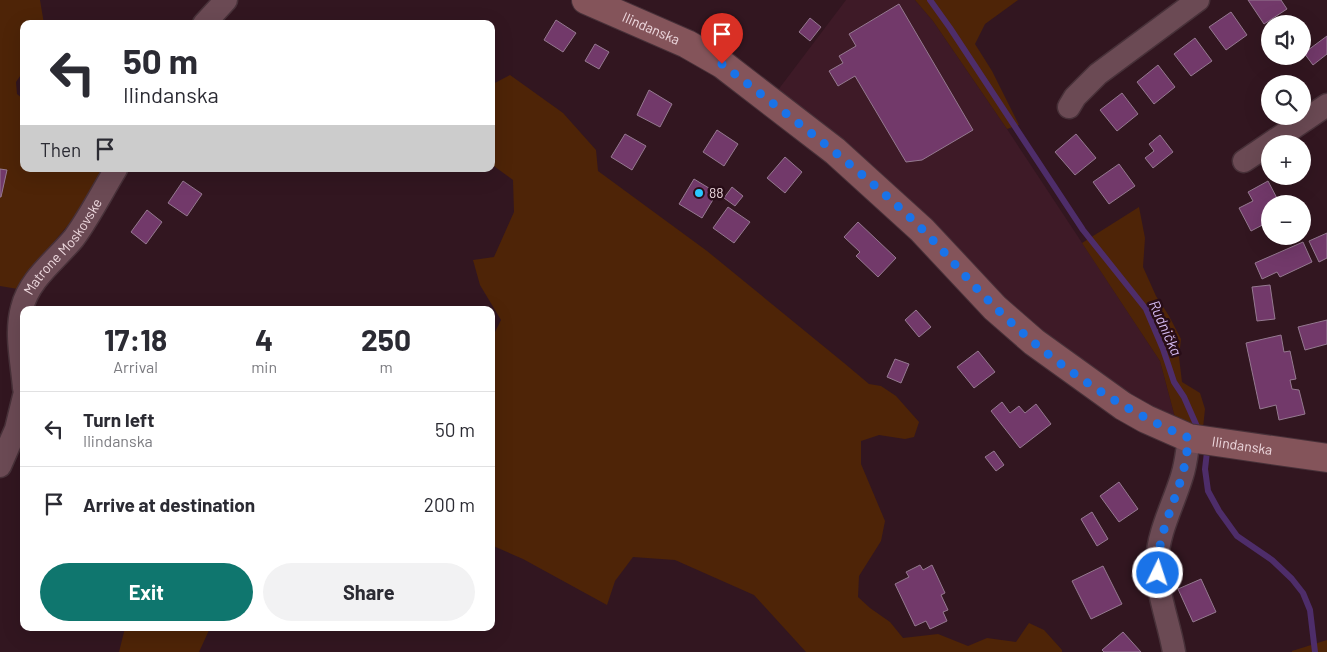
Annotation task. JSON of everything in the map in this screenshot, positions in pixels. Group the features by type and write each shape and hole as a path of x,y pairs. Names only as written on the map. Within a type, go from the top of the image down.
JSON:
{"street":[{"path":"208,20 226,0"},
{"name":"Ilindanska","path":"586,0 687,44 722,64 835,151 922,230 995,308 1034,342 1123,406 1146,418 1200,439 1327,458"},
{"path":"1069,107 1098,74 1198,0"},
{"path":"1244,161 1327,105"},
{"name":"Matrone Moskovske","path":"22,306 30,288 72,240 87,219 114,172"},
{"name":"Matrone Moskovske","path":"20,322 20,341"},
{"path":"0,466 16,429 20,412"},
{"path":"1174,652 1158,587 1157,560 1162,536 1183,474 1200,439"}],"shaded area":[{"path":"0,0 40,0 43,20 20,20 20,76 16,82 17,94 20,97 20,172 101,172 73,218 18,289 0,286"},
{"path":"846,0 915,0 933,21 1007,129 1160,361 1177,425 1132,398 1021,315 877,169 775,94"},
{"path":"915,0 1018,0 985,24 975,44 992,71 1019,125 1007,129 933,21"},
{"path":"510,75 563,113 596,150 598,171 707,251 869,384 881,386 896,396 919,422 914,437 905,439 879,435 861,441 861,464 885,521 881,541 859,576 858,597 890,622 903,638 938,634 968,646 987,638 1016,642 1029,623 1044,630 1062,652 806,652 754,595 675,560 633,557 615,581 607,605 523,559 495,547 495,332 501,320 495,310 495,306 493,306 480,285 473,260 494,257 514,212 513,180 495,167 495,83"},
{"path":"1139,207 1145,238 1143,267 1156,296 1181,339 1179,357 1182,382 1200,393 1205,409 1203,428 1177,425 1160,361 1082,243"},
{"path":"124,631 209,631 199,652 119,652"},
{"path":"1327,640 1327,652 1292,652 1292,651"}],"building":[{"path":"1248,0 1281,0 1287,9 1278,15 1261,15 1261,20"},
{"path":"899,4 973,130 922,160 906,162 855,76 838,86 829,71 843,63 839,56 856,46 849,34"},
{"path":"1231,12 1247,35 1226,50 1209,27"},
{"path":"810,18 821,27 810,41 799,32"},
{"path":"556,20 576,33 563,52 544,40"},
{"path":"1327,36 1327,54 1313,65 1311,62 1311,48"},
{"path":"1195,38 1212,61 1191,76 1174,54"},
{"path":"595,44 609,52 599,69 585,61"},
{"path":"1158,65 1175,87 1154,104 1137,82"},
{"path":"649,90 672,104 660,127 637,115"},
{"path":"1122,93 1138,114 1117,131 1100,110"},
{"path":"717,130 738,144 724,166 703,152"},
{"path":"625,134 646,146 632,170 611,157"},
{"path":"1076,134 1096,158 1075,175 1055,152"},
{"path":"1160,135 1173,152 1153,168 1145,158 1154,151 1149,144"},
{"path":"785,157 802,172 785,193 767,178"},
{"path":"1119,164 1135,186 1109,204 1093,182"},
{"path":"0,169 7,170 1,197 0,197"},
{"path":"694,179 717,193 702,218 679,204"},
{"path":"183,181 202,194 187,216 168,203"},
{"path":"1261,185 1270,185 1275,195 1261,195 1261,226 1251,231 1239,208 1253,201 1248,192"},
{"path":"732,187 743,196 735,206 724,198"},
{"path":"728,207 750,222 734,243 713,228"},
{"path":"147,210 162,222 146,244 131,232"},
{"path":"858,222 896,258 878,277 856,256 860,252 844,237"},
{"path":"1327,233 1327,258 1319,262 1311,245 1311,240"},
{"path":"1296,245 1304,245 1312,262 1280,277 1277,272 1262,279 1255,263"},
{"path":"1270,285 1275,319 1257,321 1252,287"},
{"path":"916,310 931,327 919,337 905,320"},
{"path":"1327,320 1327,344 1305,350 1298,327"},
{"path":"1281,335 1284,352 1290,351 1296,379 1290,380 1292,389 1299,390 1305,414 1279,420 1276,405 1260,409 1246,343"},
{"path":"978,351 995,372 974,388 957,367"},
{"path":"895,359 909,364 901,383 887,377"},
{"path":"1002,402 1010,413 1019,406 1025,413 1036,404 1051,424 1020,448 991,411"},
{"path":"994,451 1004,465 996,471 985,457"},
{"path":"1119,482 1138,509 1119,522 1100,496"},
{"path":"1092,512 1108,539 1097,546 1081,519"},
{"path":"920,565 923,570 932,565 945,593 941,595 948,610 943,612 947,621 930,629 926,621 915,626 895,584 909,577 906,572"},
{"path":"1103,566 1122,604 1091,619 1072,581"},
{"path":"1201,579 1216,612 1193,622 1178,589"},
{"path":"1123,632 1141,652 1104,652 1102,650"}],"waterway":[{"name":"Rudnička","path":"930,0 1083,230 1146,309 1163,349 1174,382 1184,397 1199,431"},
{"name":"Rudnička","path":"1205,448 1207,452 1205,469 1208,491 1219,511 1237,536 1272,560 1292,579 1303,593 1310,610 1315,652"}],"place":[{"name":"88","path":"699,193"}],"route":[{"path":"722,64 835,151 922,230 995,308 1034,342 1123,406 1189,438 1183,474 1162,536 1157,560 1158,573"}]}
